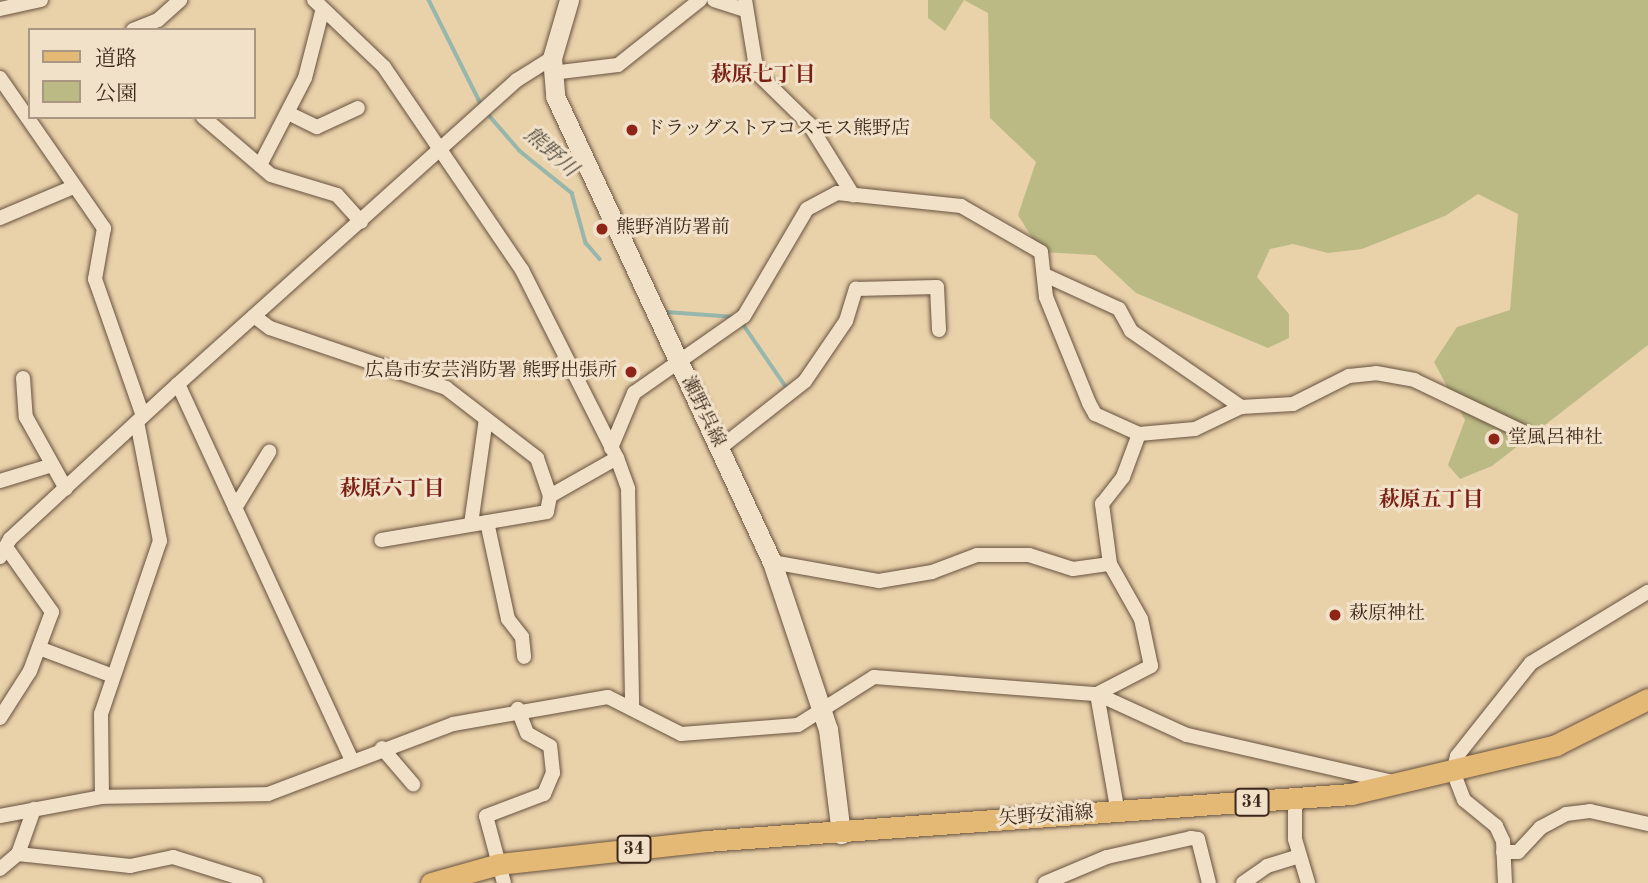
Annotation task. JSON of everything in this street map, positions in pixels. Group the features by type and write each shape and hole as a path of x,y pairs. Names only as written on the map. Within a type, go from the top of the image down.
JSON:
{"main road":[{"name":"瀬野呉線","path":"569,0 552,66 555,96 596,193 720,448 772,562 824,713 841,834"},
{"name":"矢野安浦線","path":"431,883 841,834 1295,798 1400,784 1556,745 1648,699"}],"street":[{"path":"0,9 41,0"},
{"path":"0,718 39,648 52,612 3,552 178,384 440,152 517,80 552,66 618,65 700,0"},
{"path":"714,0 745,5 757,73 809,124 853,195"},
{"path":"136,28 174,2"},
{"path":"260,165 290,114 318,6 363,42 522,270 614,453 628,489 632,706"},
{"path":"0,78 71,188 104,228 95,279 140,419 160,541 101,714 103,797"},
{"path":"290,114 317,127 358,108"},
{"path":"205,119 271,175 337,195 361,222"},
{"path":"0,218 71,188"},
{"path":"550,496 614,453 634,393 676,361 744,316 807,209 837,193 961,206 1041,252 1047,276 1046,297 1095,414 1139,434 1195,429 1241,407 1293,404 1349,376 1376,373 1414,380 1523,432"},
{"path":"1047,276 1119,309 1131,331 1241,407"},
{"path":"720,448 805,381 846,321 856,289 937,287 939,330"},
{"path":"254,316 270,328 446,388 537,458 550,496 547,512 381,540"},
{"path":"23,378 26,417 49,466 66,489"},
{"path":"178,384 351,759"},
{"path":"471,524 486,419"},
{"path":"1097,694 1151,666 1140,619 1110,564 1104,497 1123,477 1139,434"},
{"path":"235,508 269,452"},
{"path":"0,481 49,466"},
{"path":"487,522 508,619 522,637 524,657"},
{"path":"772,562 879,581 932,572 977,555 1029,555 1073,569 1110,564"},
{"path":"1505,883 1503,852 1496,826 1464,800 1452,772 1457,757 1531,663 1648,592"},
{"path":"39,648 113,676"},
{"path":"0,816 103,797 268,794 382,748 518,709 608,697 632,706 651,723 681,734 798,725 824,713 874,677 1097,694 1187,735 1400,784"},
{"path":"1097,694 1118,813"},
{"path":"502,873 486,816 544,794 553,773 550,746 527,733 518,709"},
{"path":"382,748 413,784"},
{"path":"1295,798 1300,856 1308,883"},
{"path":"0,869 18,854 34,809"},
{"path":"1503,852 1518,852 1540,828 1566,814 1590,811 1648,824"},
{"path":"1045,883 1107,856 1191,838 1200,845 1209,883"},
{"path":"18,854 130,866 173,857 257,883"},
{"path":"1243,883 1266,866 1300,856"}],"green space":[{"path":"928,0 964,0 945,31 928,18"},
{"path":"964,0 1648,0 1648,345 1492,466 1460,479 1448,465 1465,420 1434,362 1457,327 1510,310 1518,214 1478,194 1445,216 1362,249 1328,253 1293,244 1270,249 1257,277 1289,314 1289,338 1268,348 1136,293 1095,255 1041,252 1018,215 1036,162 990,118 988,13"}],"waterway":[{"name":"熊野川","path":"429,0 480,102"},
{"name":"熊野川","path":"487,113 520,151 572,193 586,243 600,259"},
{"name":"熊野川","path":"666,312 735,317"},
{"name":"熊野川","path":"743,324 785,385"}],"place":[{"name":"ドラッグストアコスモス熊野店","path":"632,130"},
{"name":"熊野消防署前","path":"602,229"},
{"name":"広島市安芸消防署 熊野出張所","path":"631,372"},
{"name":"堂風呂神社","path":"1494,439"},
{"name":"萩原神社","path":"1335,615"}],"district":[{"name":"萩原七丁目","path":"763,76"},
{"name":"萩原六丁目","path":"392,490"},
{"name":"萩原五丁目","path":"1431,501"}]}
